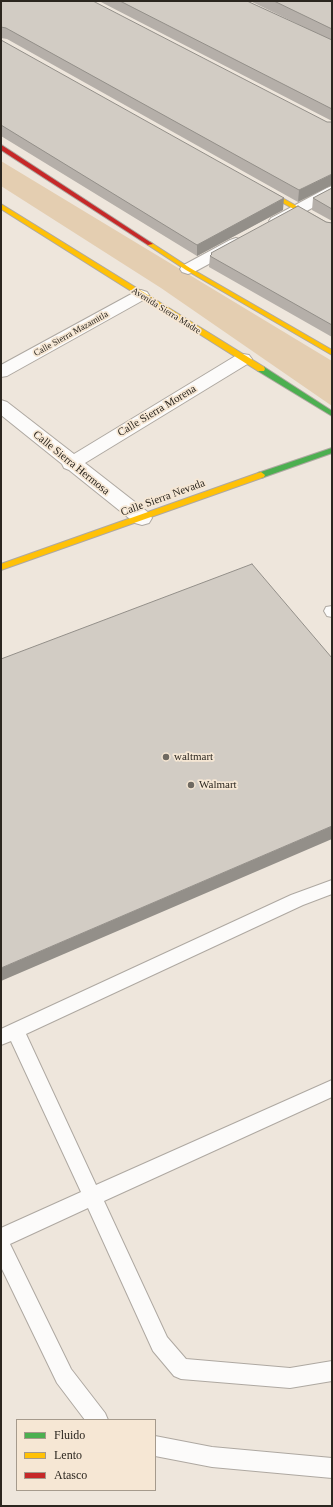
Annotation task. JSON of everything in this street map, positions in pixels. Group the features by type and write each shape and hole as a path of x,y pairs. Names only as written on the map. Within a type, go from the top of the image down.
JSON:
{"street":[{"path":"1,147 188,269 332,354"},
{"path":"250,182 332,229"},
{"path":"264,228 332,191"},
{"name":"Avenida Sierra Madre","path":"1,206 332,414"},
{"path":"188,269 250,235"},
{"name":"Calle Sierra Mazamitla","path":"1,372 141,295"},
{"name":"Calle Sierra Morena","path":"72,464 243,359"},
{"name":"Calle Sierra Hermosa","path":"1,406 72,464 142,518"},
{"name":"Calle Sierra Nevada","path":"1,567 332,450"}],"lane":[{"path":"332,886 297,900 8,1033 92,1198 160,1344 181,1369 290,1378 332,1372"},
{"path":"1,1238 332,1088"},
{"path":"1,1246 64,1376 97,1419"},
{"path":"156,1446 212,1457 332,1468"}],"shaded area":[{"path":"1,161 332,361 332,406 161,288 1,186"}],"building":[{"path":"1,1 93,1 327,122 332,122 332,174 299,190 6,28 1,27"},
{"path":"120,1 247,1 332,40 332,109"},
{"path":"274,1 332,1 332,29"},
{"path":"1,40 284,198 197,245 1,125"},
{"path":"332,188 332,209 313,198"},
{"path":"298,206 326,222 332,223 332,325 210,256 212,254 211,253"},
{"name":"waltmart","path":"252,564 332,658 332,826 1,968 1,659"}],"traffic: fast":[{"path":"261,369 332,414"},
{"path":"261,475 332,450"}],"traffic: slow":[{"path":"259,187 332,229"},
{"path":"1,206 261,369"},
{"path":"150,244 188,269 332,353"},
{"path":"1,567 261,475"}],"traffic: jam":[{"path":"1,147 150,244"}],"place":[{"name":"waltmart","path":"166,757"},
{"name":"Walmart","path":"191,785"}]}
